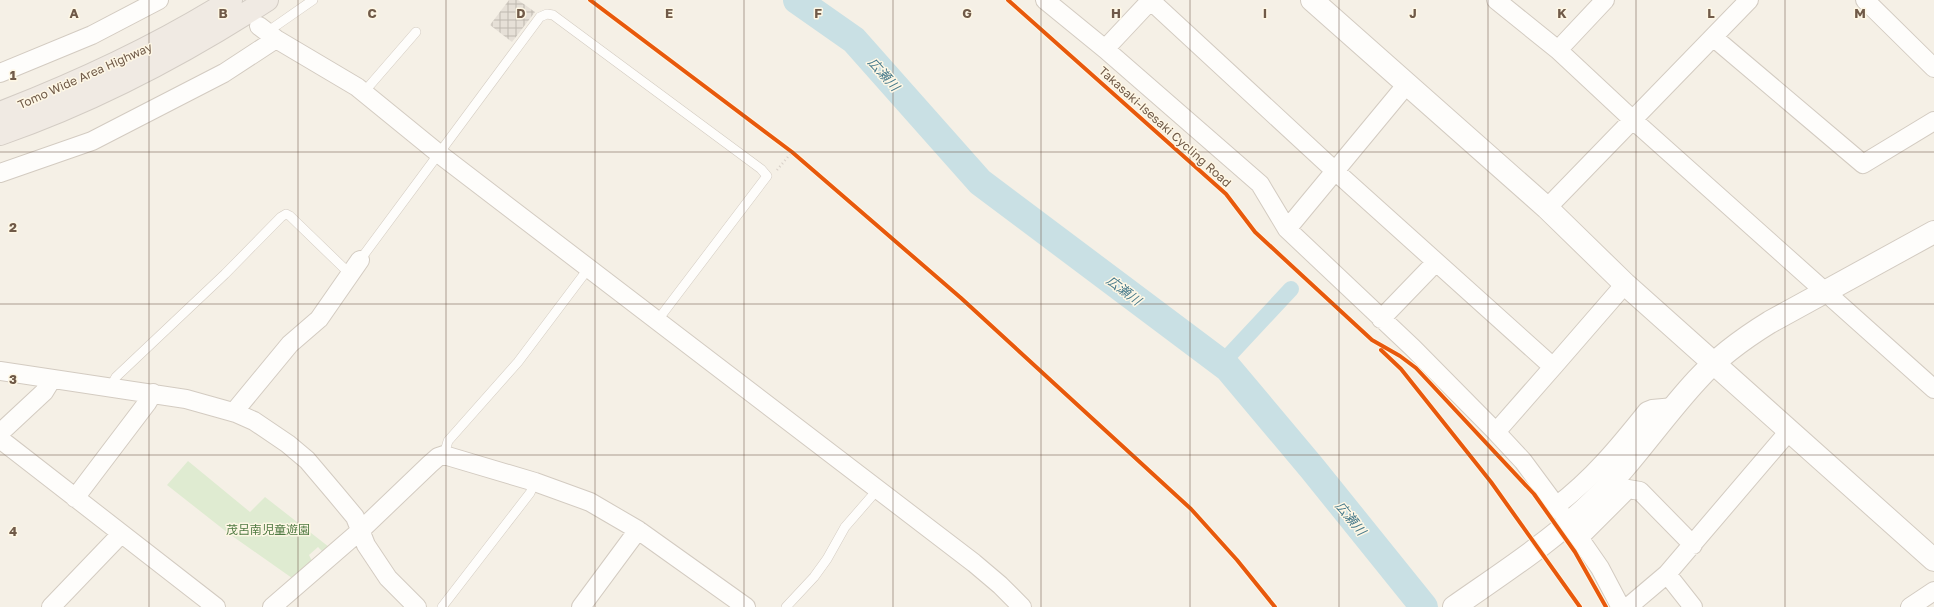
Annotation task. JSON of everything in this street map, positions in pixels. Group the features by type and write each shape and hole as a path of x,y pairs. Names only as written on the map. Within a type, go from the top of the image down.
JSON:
{"highway":[{"name":"Tomo Wide Area Highway","path":"0,113 106,69 163,40 231,0"},
{"name":"Tomo Wide Area Highway","path":"0,134 53,116 174,58 267,0"}],"street":[{"path":"0,73 92,35 159,0"},
{"path":"1045,0 1105,49 1260,184 1287,229 1496,432 1523,461 1558,509 1610,457 1647,411 1652,409 1674,407"},
{"path":"1105,49 1150,0 1334,170 1553,367"},
{"path":"1312,0 1547,208 1626,284 1934,560"},
{"path":"1496,0 1558,50 1633,120 1934,389"},
{"path":"1558,50 1605,0"},
{"path":"1547,208 1749,0"},
{"path":"1865,0 1934,68"},
{"path":"0,173 92,142 224,73 267,32 364,92 438,153 588,269 974,563 1000,585 1022,607"},
{"path":"1713,37 1863,164 1934,121"},
{"path":"1287,229 1334,170 1407,84"},
{"path":"1454,607 1530,553 1592,503 1636,454 1696,380 1747,336 1934,232"},
{"path":"236,413 238,407 290,344 319,319 360,260"},
{"path":"1381,319 1436,262"},
{"path":"1496,432 1626,284"},
{"path":"0,371 186,399 236,413 271,432 307,460 355,517 366,545 388,578 417,607"},
{"path":"0,433 44,392 52,379"},
{"path":"75,498 147,403 152,393"},
{"path":"1628,607 1667,574 1790,430"},
{"path":"0,439 216,607"},
{"path":"272,607 361,530 430,464 438,457 444,455 535,482 590,502 638,530 746,607"},
{"path":"1623,607 1619,604 1600,568 1577,535 1628,489 1640,491 1693,545"},
{"path":"581,607 638,530"},
{"path":"51,607 121,534"},
{"path":"1667,574 1693,607"},
{"path":"1910,607 1934,591"}],"lane":[{"path":"267,32 313,0"},
{"path":"360,260 531,28 540,17 547,14 553,15 761,169 767,176 657,321"},
{"path":"364,92 416,32"},
{"path":"110,388 116,377 225,274 281,216 286,214 290,216 351,275"},
{"path":"444,455 448,441 518,362 588,269"},
{"path":"442,607 530,494 535,482"},
{"path":"786,607 814,577 827,559 845,527 878,489"}],"path":[{"path":"785,147 798,157"},
{"path":"776,172 792,152"}],"shaded area":[{"path":"509,0 518,0 535,12 512,42 490,25"}],"green space":[{"name":"茂呂南児童遊園","path":"188,461 250,512 265,497 329,547 323,552 318,547 309,555 312,561 292,578 228,533 167,485"}],"waterway":[{"name":"広瀬川","path":"797,0 854,40 980,182 1228,368 1312,468 1424,607"},
{"path":"1222,363 1291,289"}],"cycle path":[{"path":"590,0 792,152 961,298 1191,509 1237,560 1275,607"},
{"name":"Takasaki-Isesaki Cycling Road","path":"1008,0 1226,194 1255,232 1372,340 1400,356 1416,368 1534,494 1575,552 1606,607"},
{"path":"1381,350 1401,369 1491,482 1580,607"}]}
